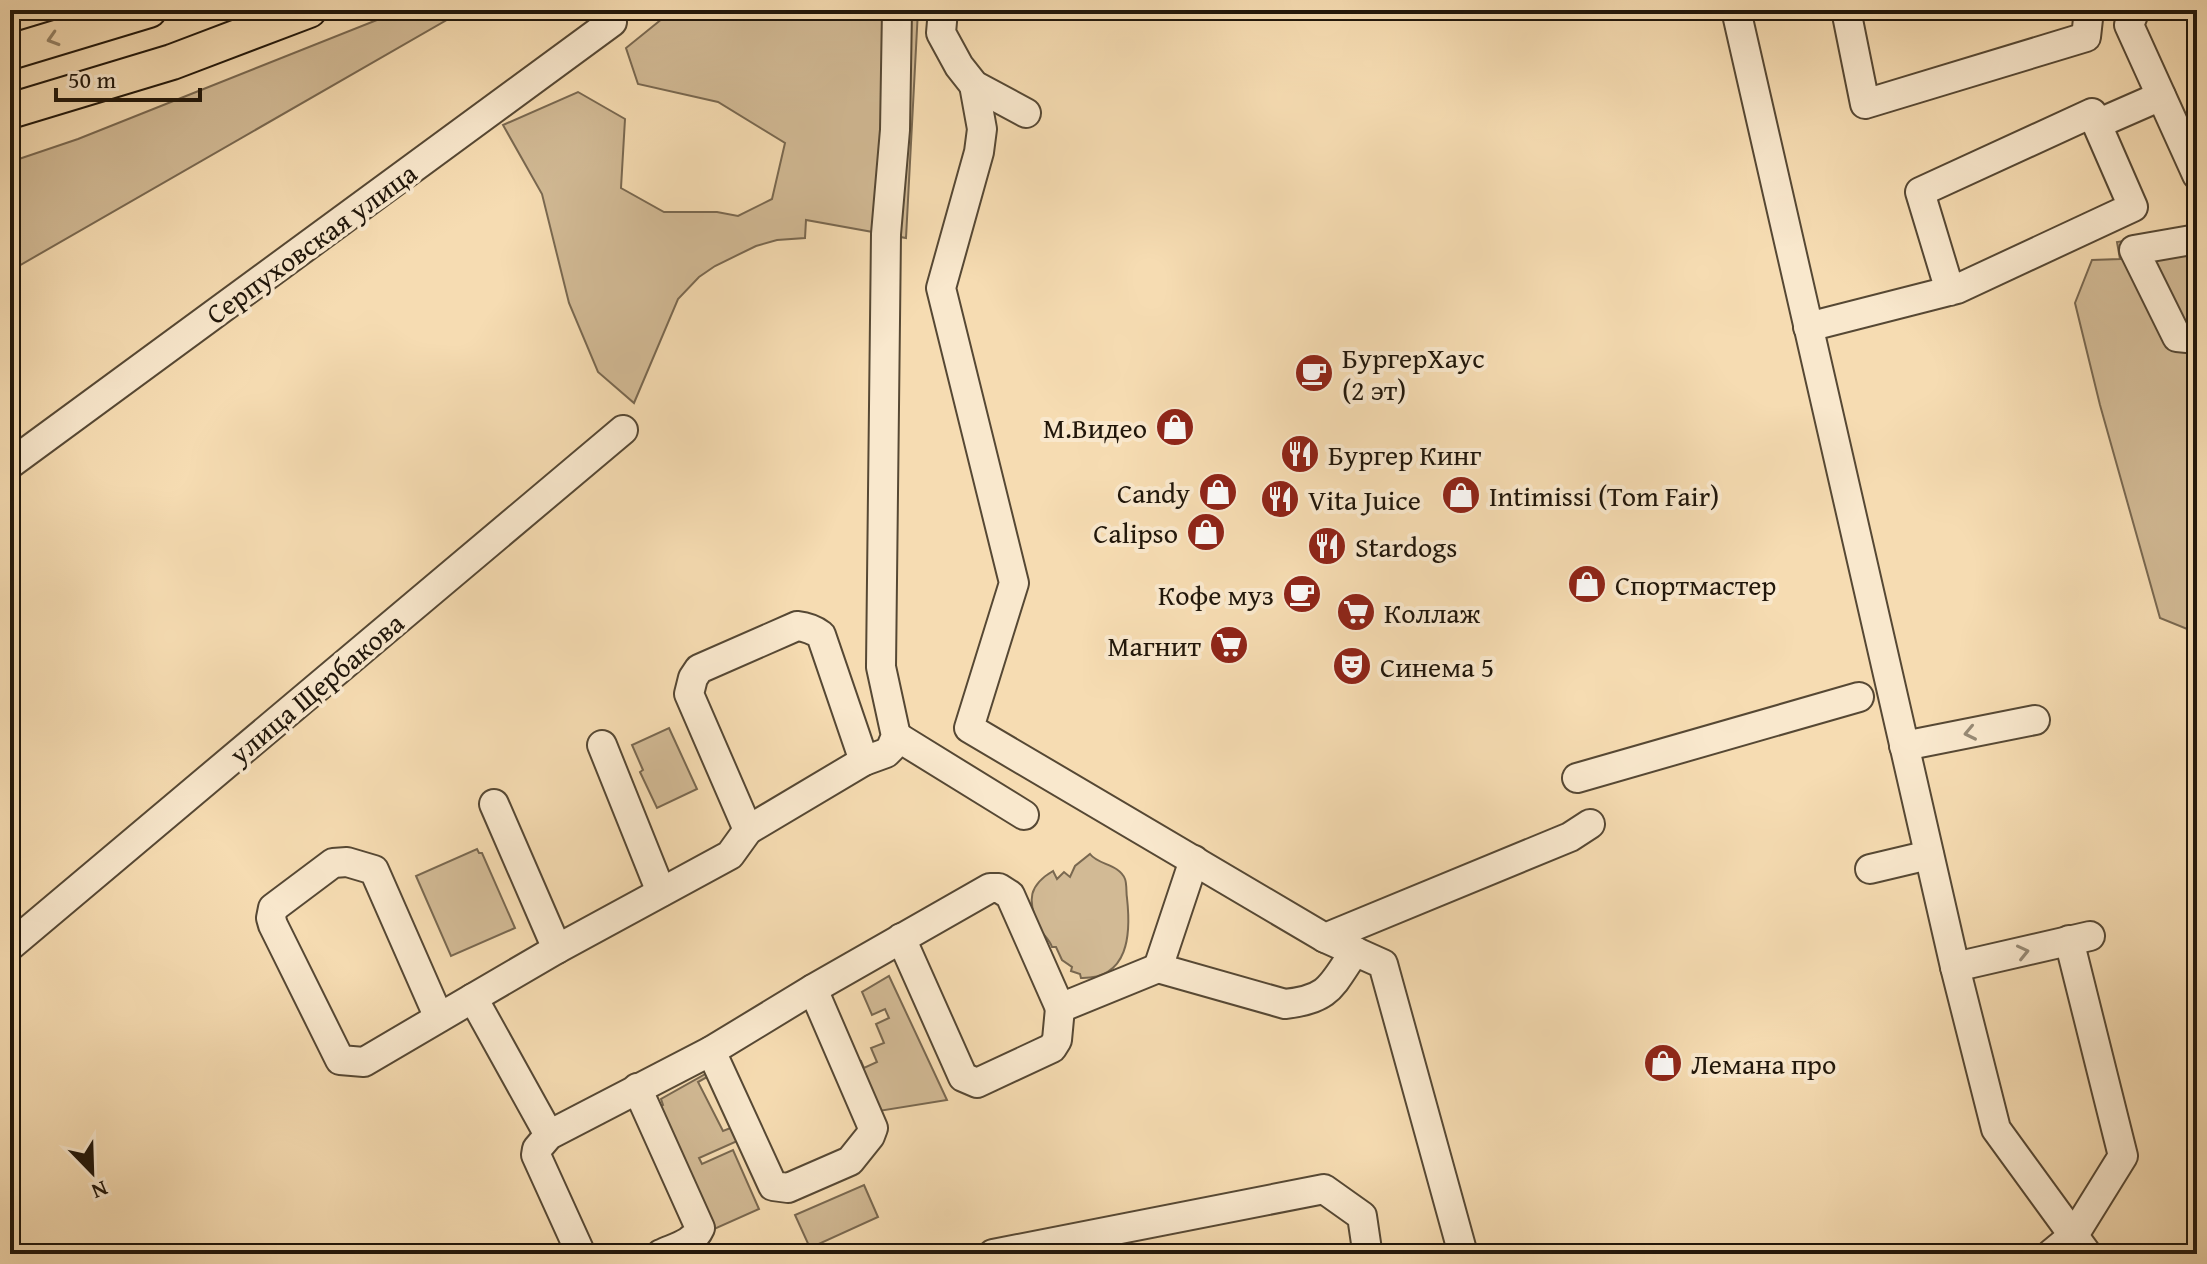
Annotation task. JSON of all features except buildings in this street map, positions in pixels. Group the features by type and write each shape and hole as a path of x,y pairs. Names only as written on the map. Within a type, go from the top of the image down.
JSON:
{"main road":[{"path":"10,52 149,10"},
{"path":"10,111 172,62 309,10"}],"street":[{"path":"439,1018 374,870 355,864 333,863 273,908 273,925 340,1060 364,1062 557,949 730,855 748,830 891,748 896,736 881,667 881,651 886,234 895,130 897,10"},
{"path":"943,10 941,33 959,66 974,85 1026,113"},
{"path":"1736,10 1955,967 1996,1129 2080,1244"},
{"path":"1846,10 1865,104 2086,37 2089,10"},
{"path":"2135,10 2129,25 2197,175"},
{"name":"Серпуховская улица","path":"10,464 612,22"},
{"path":"974,85 982,129 979,152 941,288 1014,583 969,728 1325,938 1383,964 1463,1254"},
{"path":"2097,124 2161,96"},
{"path":"1808,327 1950,291 2133,207 2092,113 1920,192 1950,291"},
{"path":"2197,239 2134,250 2177,337 2197,339"},
{"name":"улица Щербакова","path":"10,946 623,430"},
{"path":"748,830 689,694 699,669 797,626 817,632 821,635 864,761"},
{"path":"1577,778 1859,697"},
{"path":"1904,746 2035,720"},
{"path":"896,736 1024,815"},
{"path":"602,745 661,892"},
{"path":"494,804 557,949"},
{"path":"1325,938 1570,837 1590,824"},
{"path":"1870,869 1929,855"},
{"path":"1158,968 1194,860"},
{"path":"581,1254 536,1155 537,1149 549,1135 711,1051 813,989 901,938 990,888 999,888 1010,895 1060,1008 1057,1040 1052,1048 977,1083 963,1077 901,938"},
{"path":"1955,967 2080,938 2123,1156 2080,1244 2051,1254"},
{"path":"1060,1008 1158,968 1285,1004 1306,1001 1326,993 1355,951"},
{"path":"711,1051 773,1186 788,1188 850,1161 873,1128 813,989"},
{"path":"473,998 549,1135"},
{"path":"637,1088 700,1228 696,1237 661,1254"},
{"path":"993,1254 1324,1189 1362,1216 1365,1254"}],"shaded area":[{"path":"402,10 464,10 10,271 10,162 78,139"},
{"path":"673,10 918,10 906,238 806,220 805,238 777,240 756,246 715,266 699,277 678,299 634,403 598,372 569,303 542,194 503,125 578,92 625,119 621,188 664,212 717,212 738,216 772,199 785,143 718,102 638,84 626,48"},
{"path":"2197,230 2197,633 2160,618 2100,405 2075,303 2092,260 2120,259 2117,242"},
{"path":"669,728 697,789 657,808 640,772 643,770 632,745"},
{"path":"477,849 482,853 515,928 451,956 416,876"},
{"path":"1090,854 1118,870 1125,879 1128,926 1124,952 1118,963 1097,976 1081,978 1080,974 1071,971 1072,967 1062,960 1056,947 1052,947 1041,931 1032,908 1032,894 1039,882 1053,871 1057,879 1064,872 1070,877 1075,866"},
{"path":"889,976 947,1100 879,1111 857,1063 861,1061 864,1068 877,1062 871,1048 884,1043 876,1024 889,1018 885,1009 872,1015 862,992"},
{"path":"709,1072 709,1076 698,1082 723,1131 738,1125 744,1138 699,1158 702,1164 733,1150 759,1209 712,1230 658,1107 663,1105 661,1099"},
{"path":"864,1185 878,1217 810,1248 795,1215"}],"place":[{"name":"БургерХаус (2 эт)","path":"1314,373"},
{"name":"М.Видео","path":"1175,427"},
{"name":"Бургер Кинг","path":"1300,454"},
{"name":"Candy","path":"1218,492"},
{"name":"Intimissi (Tom Fair)","path":"1461,495"},
{"name":"Vita Juice","path":"1280,499"},
{"name":"Calipso","path":"1206,532"},
{"name":"Stardogs","path":"1327,546"},
{"name":"Спортмастер","path":"1587,584"},
{"name":"Кофе муз","path":"1302,594"},
{"name":"Коллаж","path":"1356,612"},
{"name":"Магнит","path":"1229,645"},
{"name":"Синема 5","path":"1352,666"},
{"name":"Лемана про","path":"1663,1063"}]}
